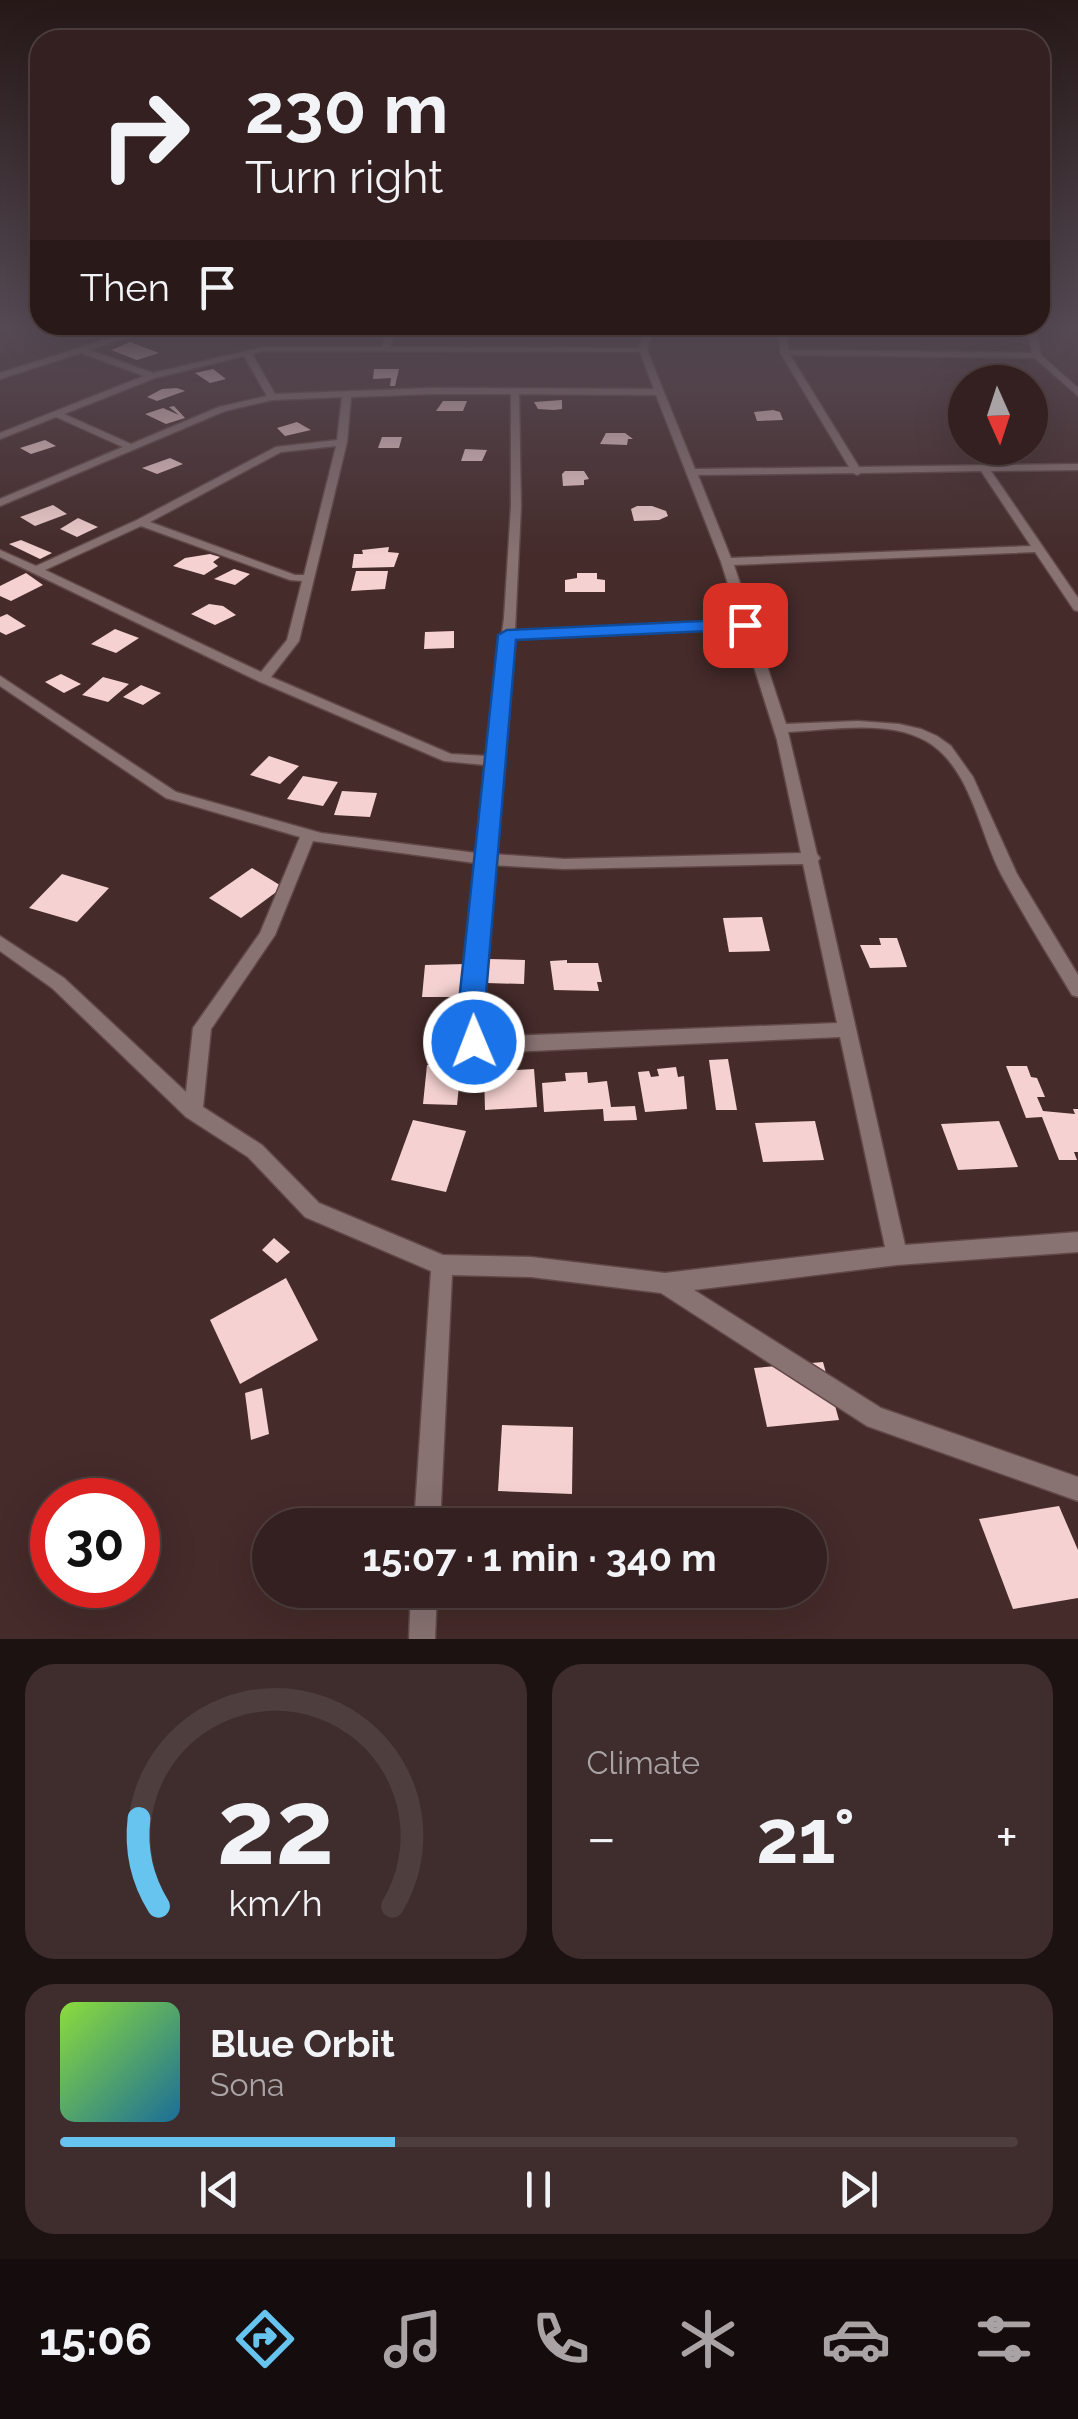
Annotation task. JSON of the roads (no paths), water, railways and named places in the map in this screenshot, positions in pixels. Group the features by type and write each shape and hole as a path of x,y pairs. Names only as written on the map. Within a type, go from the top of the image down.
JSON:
{"street":[{"path":"0,436 86,402"},
{"path":"0,503 222,409 249,402"},
{"path":"262,678 293,641 342,442 346,402"},
{"path":"515,402 516,506 470,1030 474,1042 486,1046 848,1030"},
{"path":"664,402 727,562 780,728 898,1255"},
{"path":"815,402 857,472"},
{"path":"58,414 132,448"},
{"path":"36,570 141,522 279,449 342,442"},
{"path":"694,472 1078,468"},
{"path":"985,470 1078,607"},
{"path":"141,522 294,578 308,578"},
{"path":"727,562 1039,549"},
{"path":"0,554 262,678 449,758 492,761"},
{"path":"507,635 745,625"},
{"path":"0,680 171,795 308,836 484,859 564,864 812,858"},
{"path":"780,728 904,728 931,738 953,755 1000,856 1078,990"},
{"path":"193,1111 202,1028 267,935 308,836"},
{"path":"0,942 58,983 193,1111 255,1151 312,1210 442,1265 530,1267 665,1283 898,1255 1078,1242"},
{"path":"428,1508 442,1265"},
{"path":"665,1283 876,1418 1078,1489"},
{"path":"422,1639 423,1608"}]}
